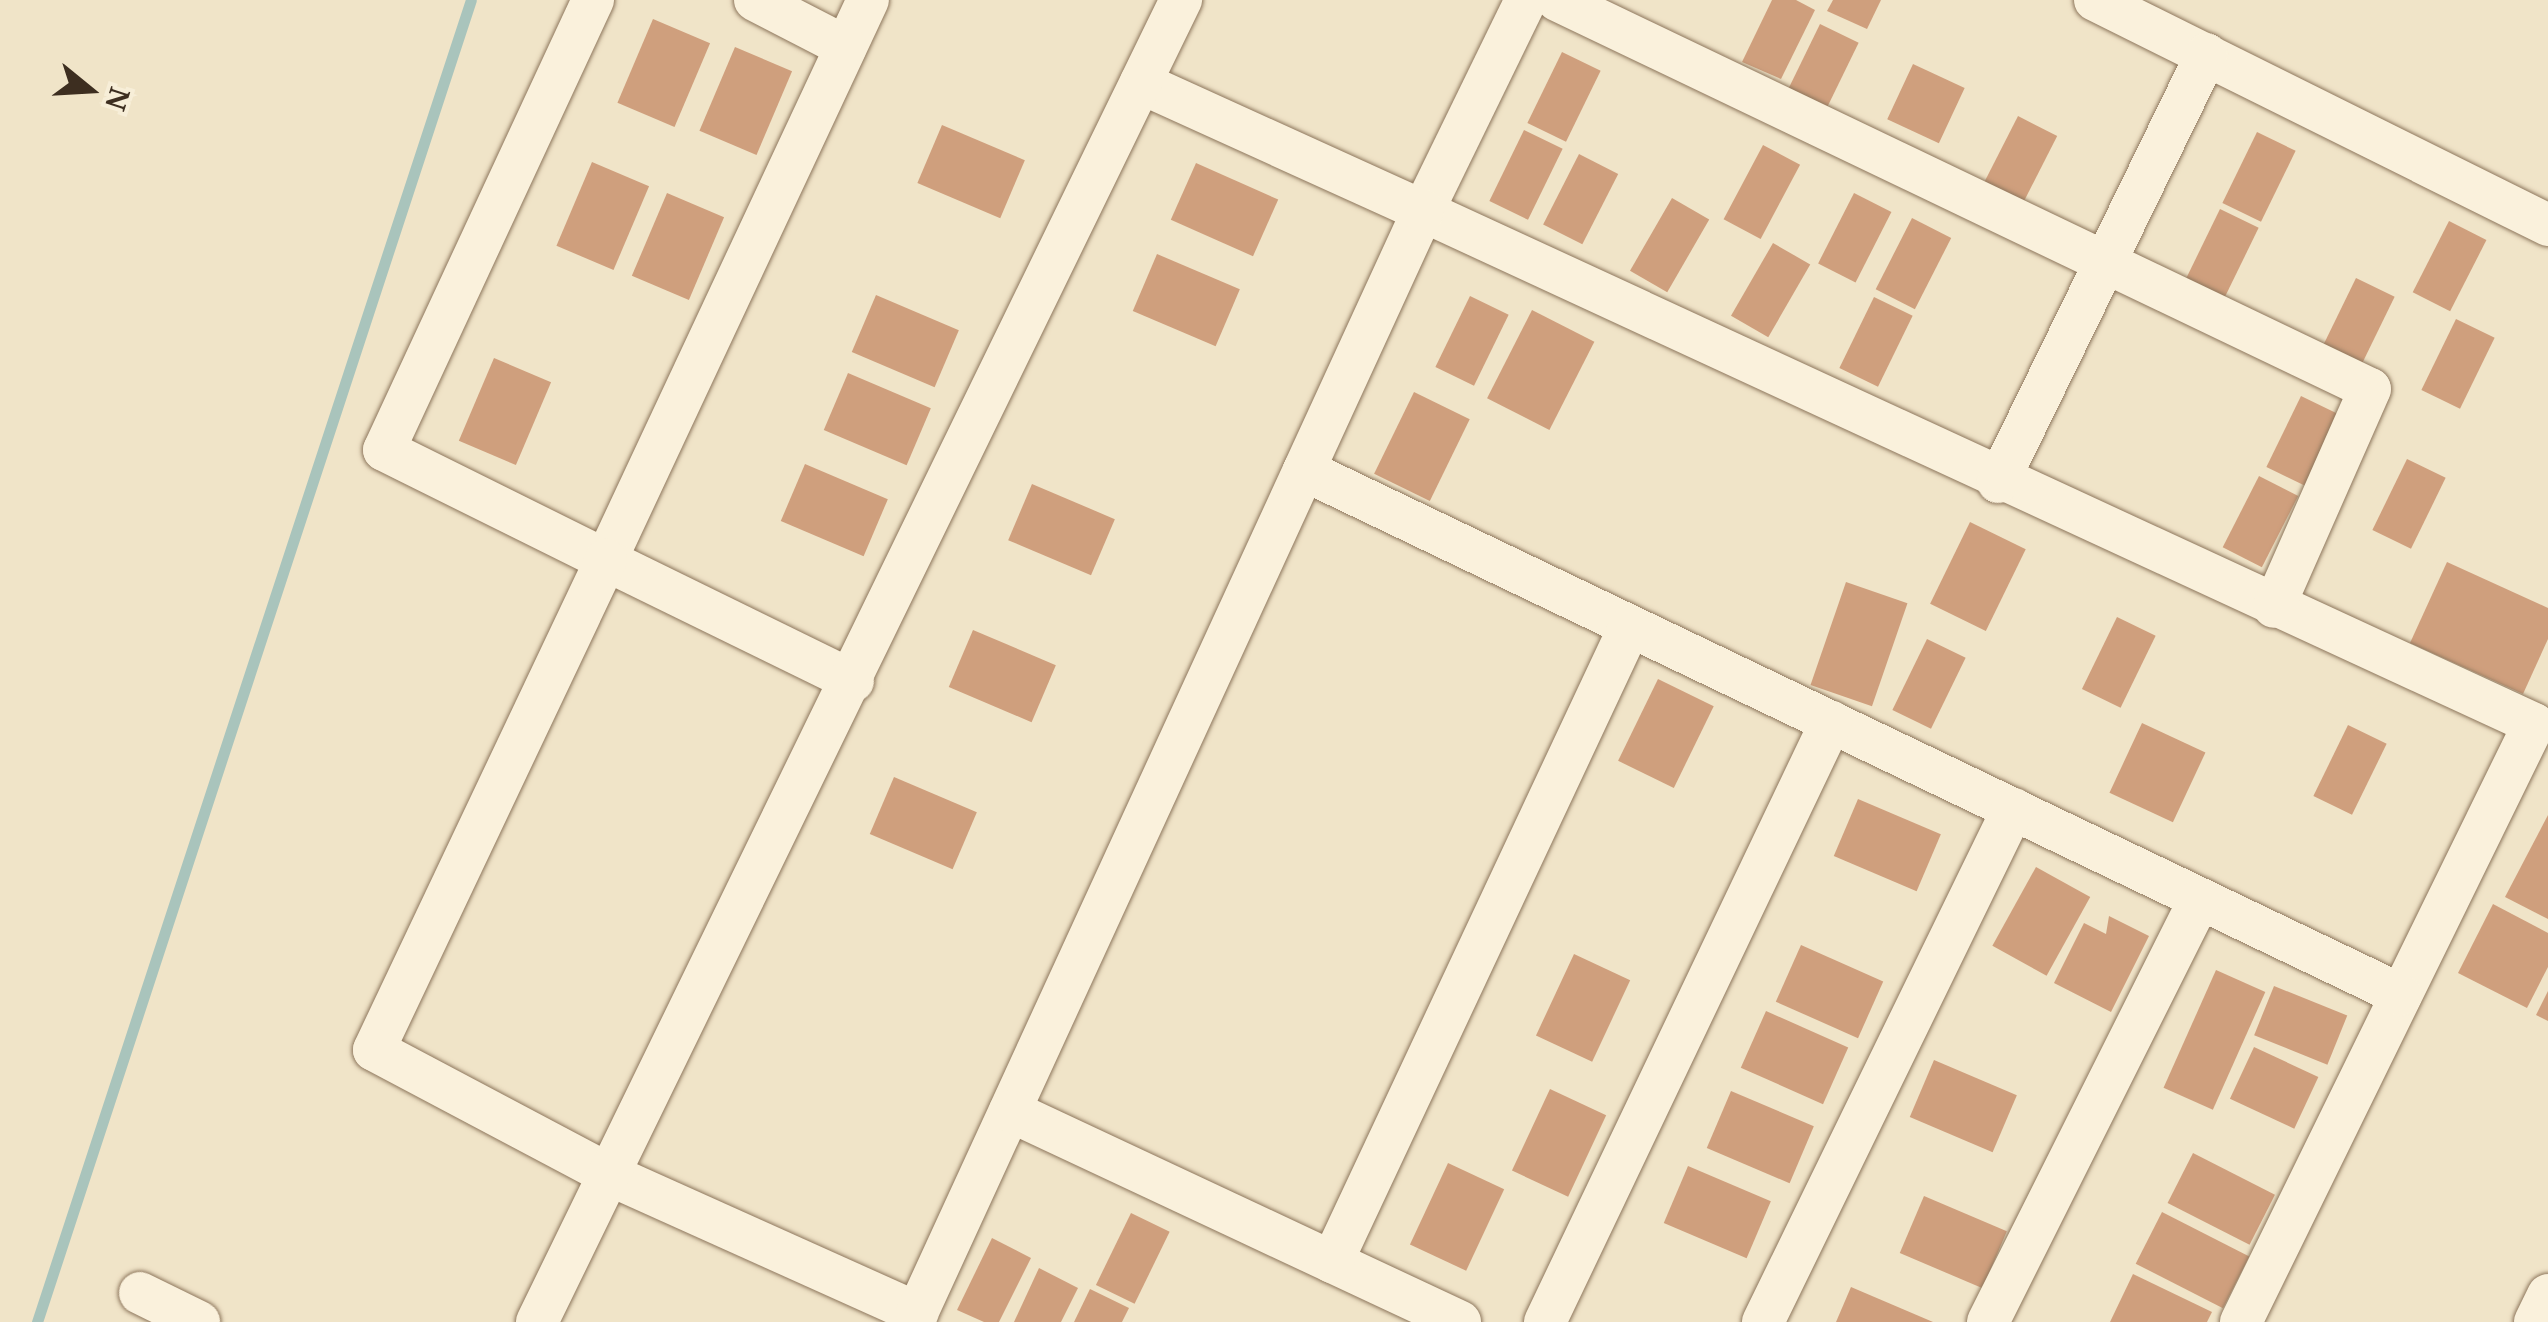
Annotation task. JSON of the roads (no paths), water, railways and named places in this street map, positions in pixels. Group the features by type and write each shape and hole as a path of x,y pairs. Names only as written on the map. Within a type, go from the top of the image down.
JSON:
{"street":[{"path":"593,0 384,450 853,680"},
{"path":"755,0 846,47"},
{"path":"868,0 374,1050 610,1174 926,1317 1010,1111 1423,211 1526,0"},
{"path":"537,1322 1181,0"},
{"path":"1556,0 2370,389 2274,606"},
{"path":"2095,0 2548,225"},
{"path":"1998,482 2207,54"},
{"path":"1142,83 1998,482 2274,606 2543,717 2241,1322"},
{"path":"1304,470 2402,995"},
{"path":"1332,1262 1630,626"},
{"path":"1545,1322 1831,722"},
{"path":"1763,1322 2013,810"},
{"path":"1988,1322 2200,899"},
{"path":"1010,1111 1460,1322"},
{"path":"140,1292 199,1322"},
{"path":"2535,1322 2548,1296"}],"waterway":[{"path":"37,1322 471,0"}]}
